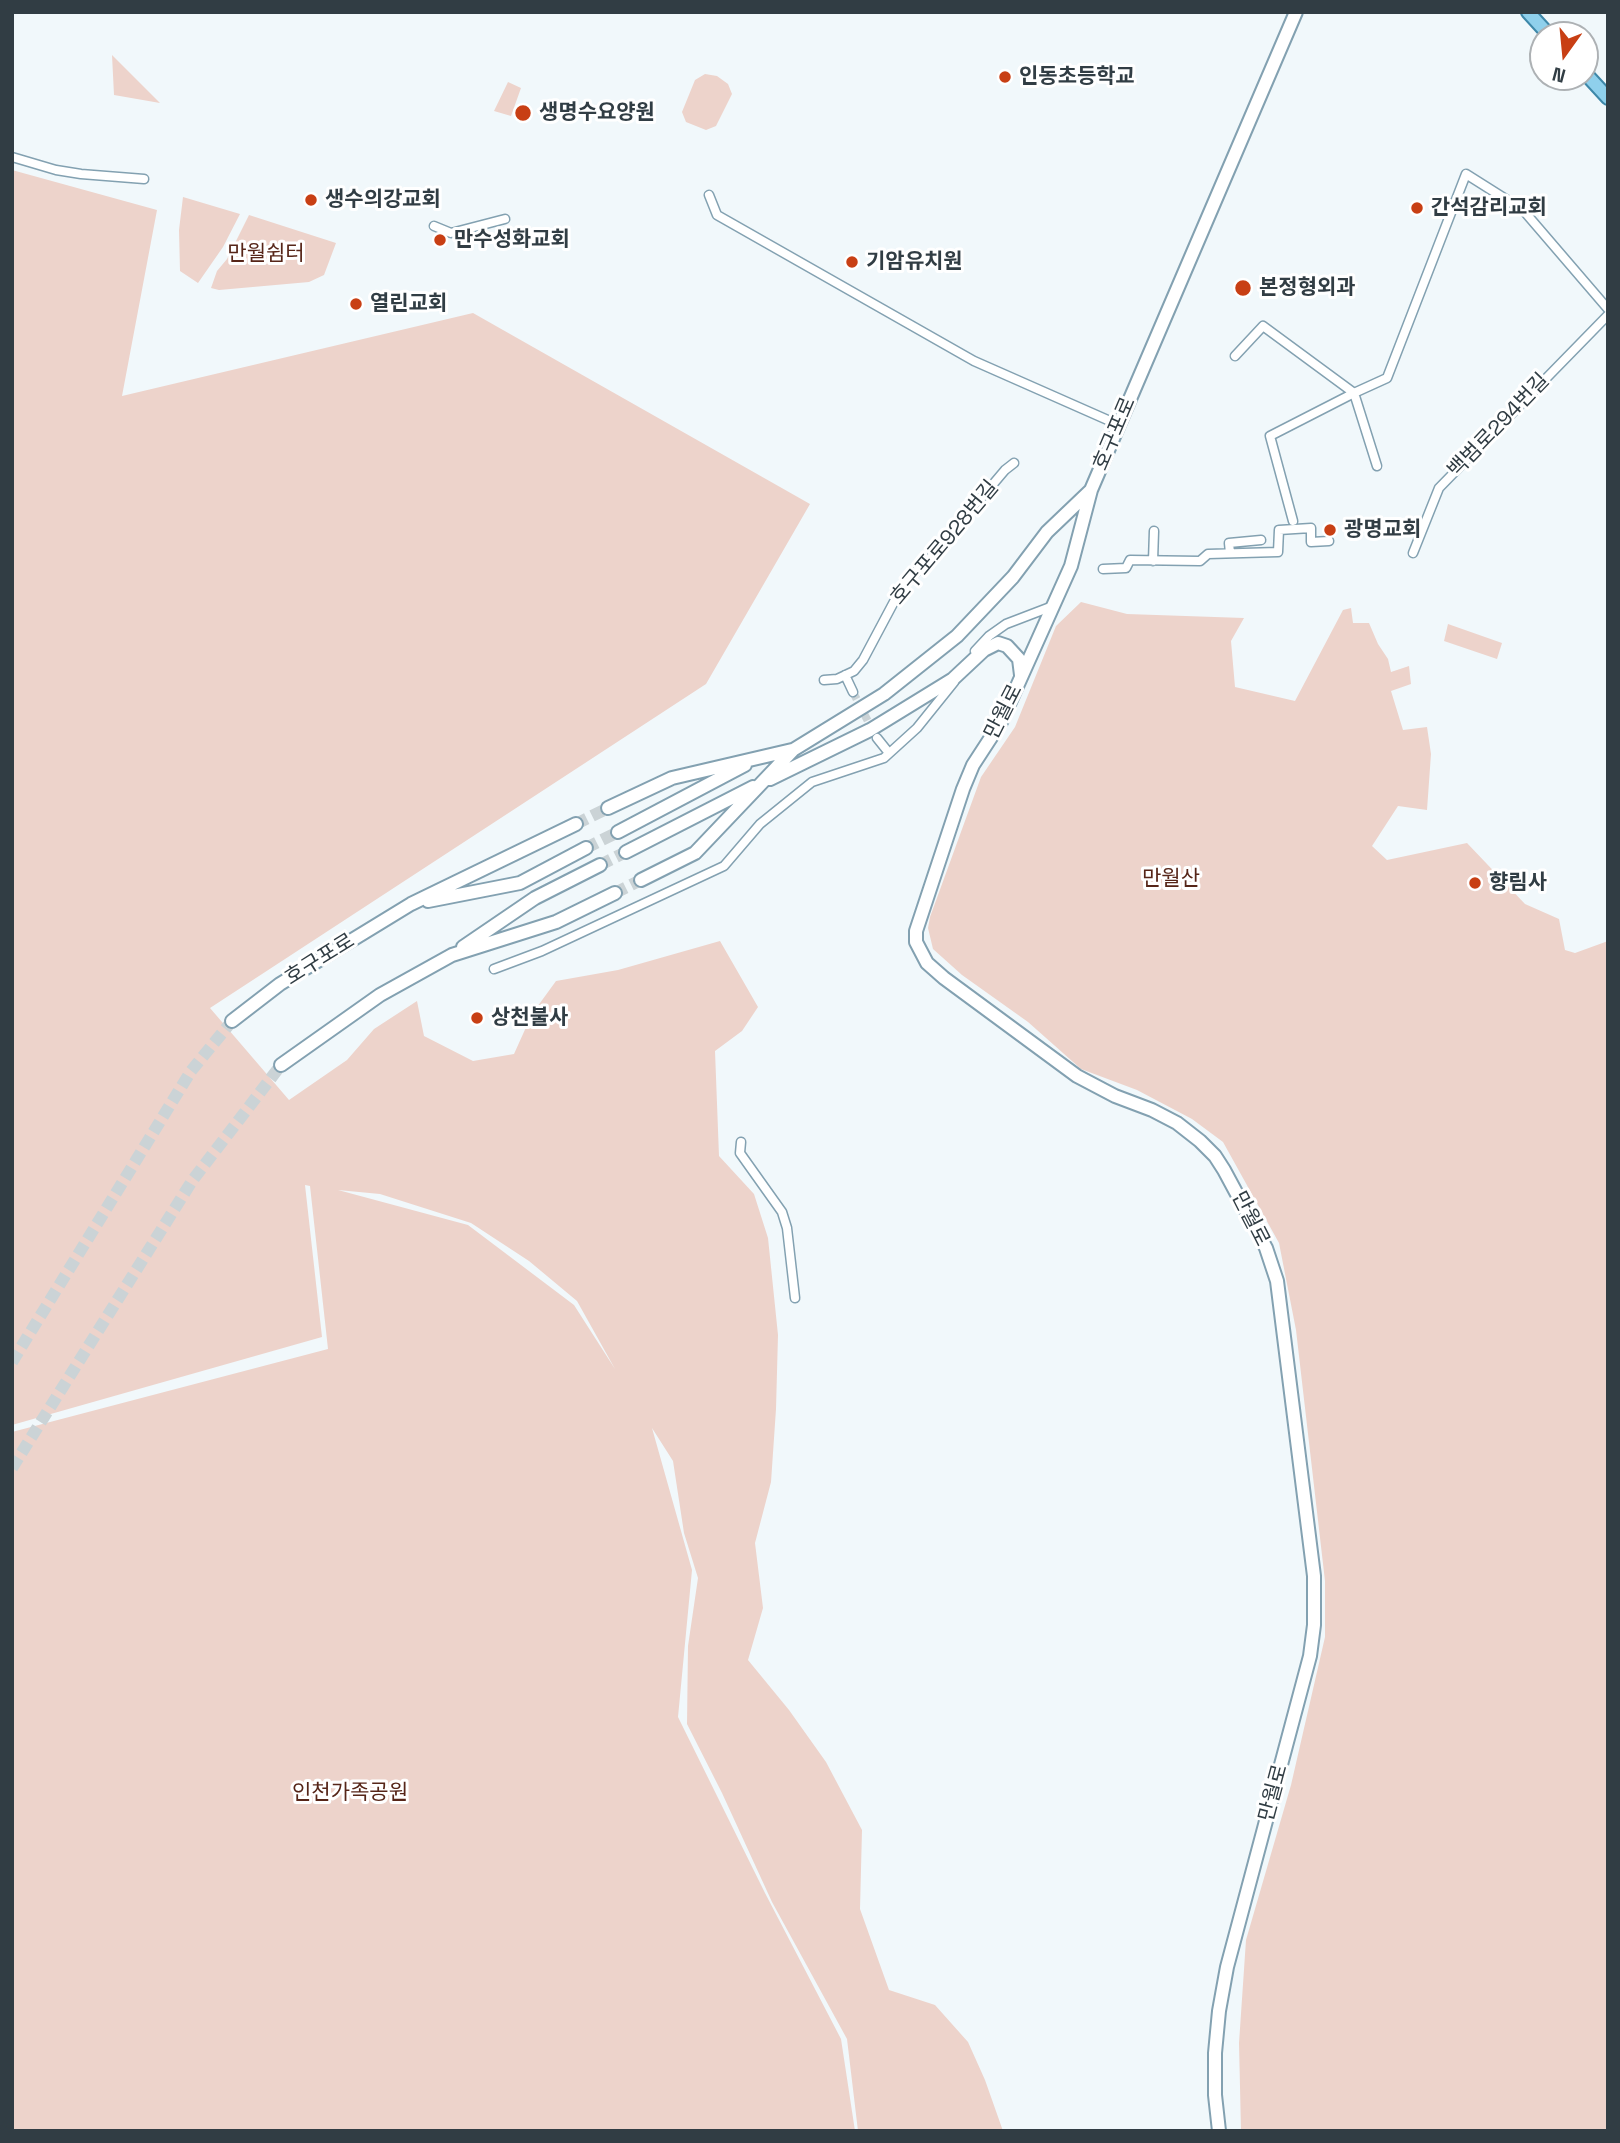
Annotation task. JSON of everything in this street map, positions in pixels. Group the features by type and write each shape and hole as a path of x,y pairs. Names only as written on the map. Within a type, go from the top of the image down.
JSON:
{"main road":[{"name":"호구포로","path":"641,880 695,853 793,750 884,694 957,636 1013,577 1047,532 1091,490 1296,12"},
{"name":"만월로","path":"1091,490 1071,566 1001,722 973,765 963,789 916,931 916,942 927,963 944,978 1077,1076 1177,1124 1215,1156 1266,1248 1278,1280 1314,1576 1314,1625 1310,1656 1227,1967 1215,2053 1219,2131"},
{"path":"763,782 870,730 960,674 984,650 998,643 1007,646 1019,659 1022,676"},
{"name":"호구포로","path":"608,808 671,778 793,750"},
{"name":"호구포로","path":"618,832 761,757"},
{"name":"호구포로","path":"626,852 763,782"},
{"name":"호구포로","path":"232,1021 280,984 411,904 576,824"},
{"name":"호구포로","path":"411,904 520,883 586,848"},
{"path":"281,1065 380,995 452,955 535,898 600,865"},
{"path":"452,955 556,922 615,893"}],"street":[{"path":"12,157 56,170 144,179"},
{"path":"1293,521 1270,436 1387,378 1466,174 1523,211 1608,309"},
{"path":"709,195 717,215 974,361 1119,425"},
{"path":"434,226 451,233 505,219"},
{"name":"백범로294번길","path":"1413,553 1439,488 1608,315"},
{"path":"1235,356 1263,326 1354,393 1377,466"},
{"name":"호구포로928번길","path":"845,676 854,671 863,660 906,582 939,549 962,515 984,496 1014,463"},
{"path":"1103,569 1126,568 1130,560 1200,561 1208,554 1278,552 1279,530 1311,528 1311,542 1329,541"},
{"path":"1153,561 1154,531"},
{"path":"1230,553 1229,543 1261,540"},
{"path":"494,970 724,866 760,824 812,782 884,758 917,728 989,636 1006,624 1053,606"},
{"path":"824,680 845,676 853,692"},
{"path":"877,737 889,753"},
{"path":"741,1143 740,1153 785,1220 795,1298"}],"green space":[{"path":"112,55 160,103 114,95"},
{"path":"705,74 717,76 728,84 732,94 716,126 706,130 686,122 682,112 695,80"},
{"path":"508,82 521,88 511,116 494,111"},
{"name":"인천가족공원","path":"12,170 157,210 122,396 473,313 810,504 706,684 210,1008 289,1100 347,1060 374,1029 417,1001 424,1036 473,1061 514,1054 532,1014 556,981 618,970 720,941 758,1007 742,1031 715,1051 719,1156 754,1194 768,1238 778,1335 771,1482 755,1543 763,1608 748,1660 789,1710 826,1762 862,1830 860,1909 889,1990 935,2005 968,2042 1003,2131 858,2131 847,2039 772,1902 687,1724 688,1646 698,1578 684,1533 673,1461 652,1428 692,1570 678,1717 841,2039 855,2131 12,2131 12,1432 328,1349 310,1186 305,1185 322,1337 12,1425","holes":["338,1190 380,1194 471,1223 529,1261 577,1301 615,1369 574,1305 468,1225"]},
{"path":"183,197 240,214 223,247 198,283 180,271 179,230"},
{"name":"만월쉼터","path":"249,215 336,243 324,275 309,282 219,290 211,288 217,271 227,259"},
{"name":"만월산","path":"1081,602 1127,614 1244,618 1231,641 1235,687 1295,701 1343,610 1351,608 1353,623 1369,623 1388,659 1391,672 1409,666 1411,684 1391,691 1403,730 1427,727 1431,754 1427,810 1398,806 1372,846 1387,860 1467,843 1525,904 1559,919 1565,950 1575,953 1608,941 1608,2131 1241,2131 1239,2043 1246,1940 1291,1785 1325,1637 1325,1581 1296,1330 1279,1243 1223,1142 1192,1119 1137,1090 1081,1069 1028,1022 962,975 933,949 928,928 981,777 1015,727 1056,626"},
{"path":"1448,624 1502,643 1497,659 1444,641"}],"tunnel":[{"path":"853,692 874,733"},
{"path":"576,824 608,808"},
{"path":"586,848 618,832"},
{"path":"600,865 626,852"},
{"path":"615,893 641,880"},
{"path":"12,1362 191,1071 232,1021"},
{"path":"12,1468 192,1181 281,1065"}],"place":[{"name":"인동초등학교","path":"1005,77"},
{"name":"생명수요양원","path":"523,113"},
{"name":"생수의강교회","path":"311,200"},
{"name":"간석감리교회","path":"1417,208"},
{"name":"만수성화교회","path":"440,240"},
{"name":"기암유치원","path":"852,262"},
{"name":"본정형외과","path":"1243,288"},
{"name":"열린교회","path":"356,304"},
{"name":"광명교회","path":"1330,530"},
{"name":"향림사","path":"1475,883"},
{"name":"상천불사","path":"477,1018"}]}
